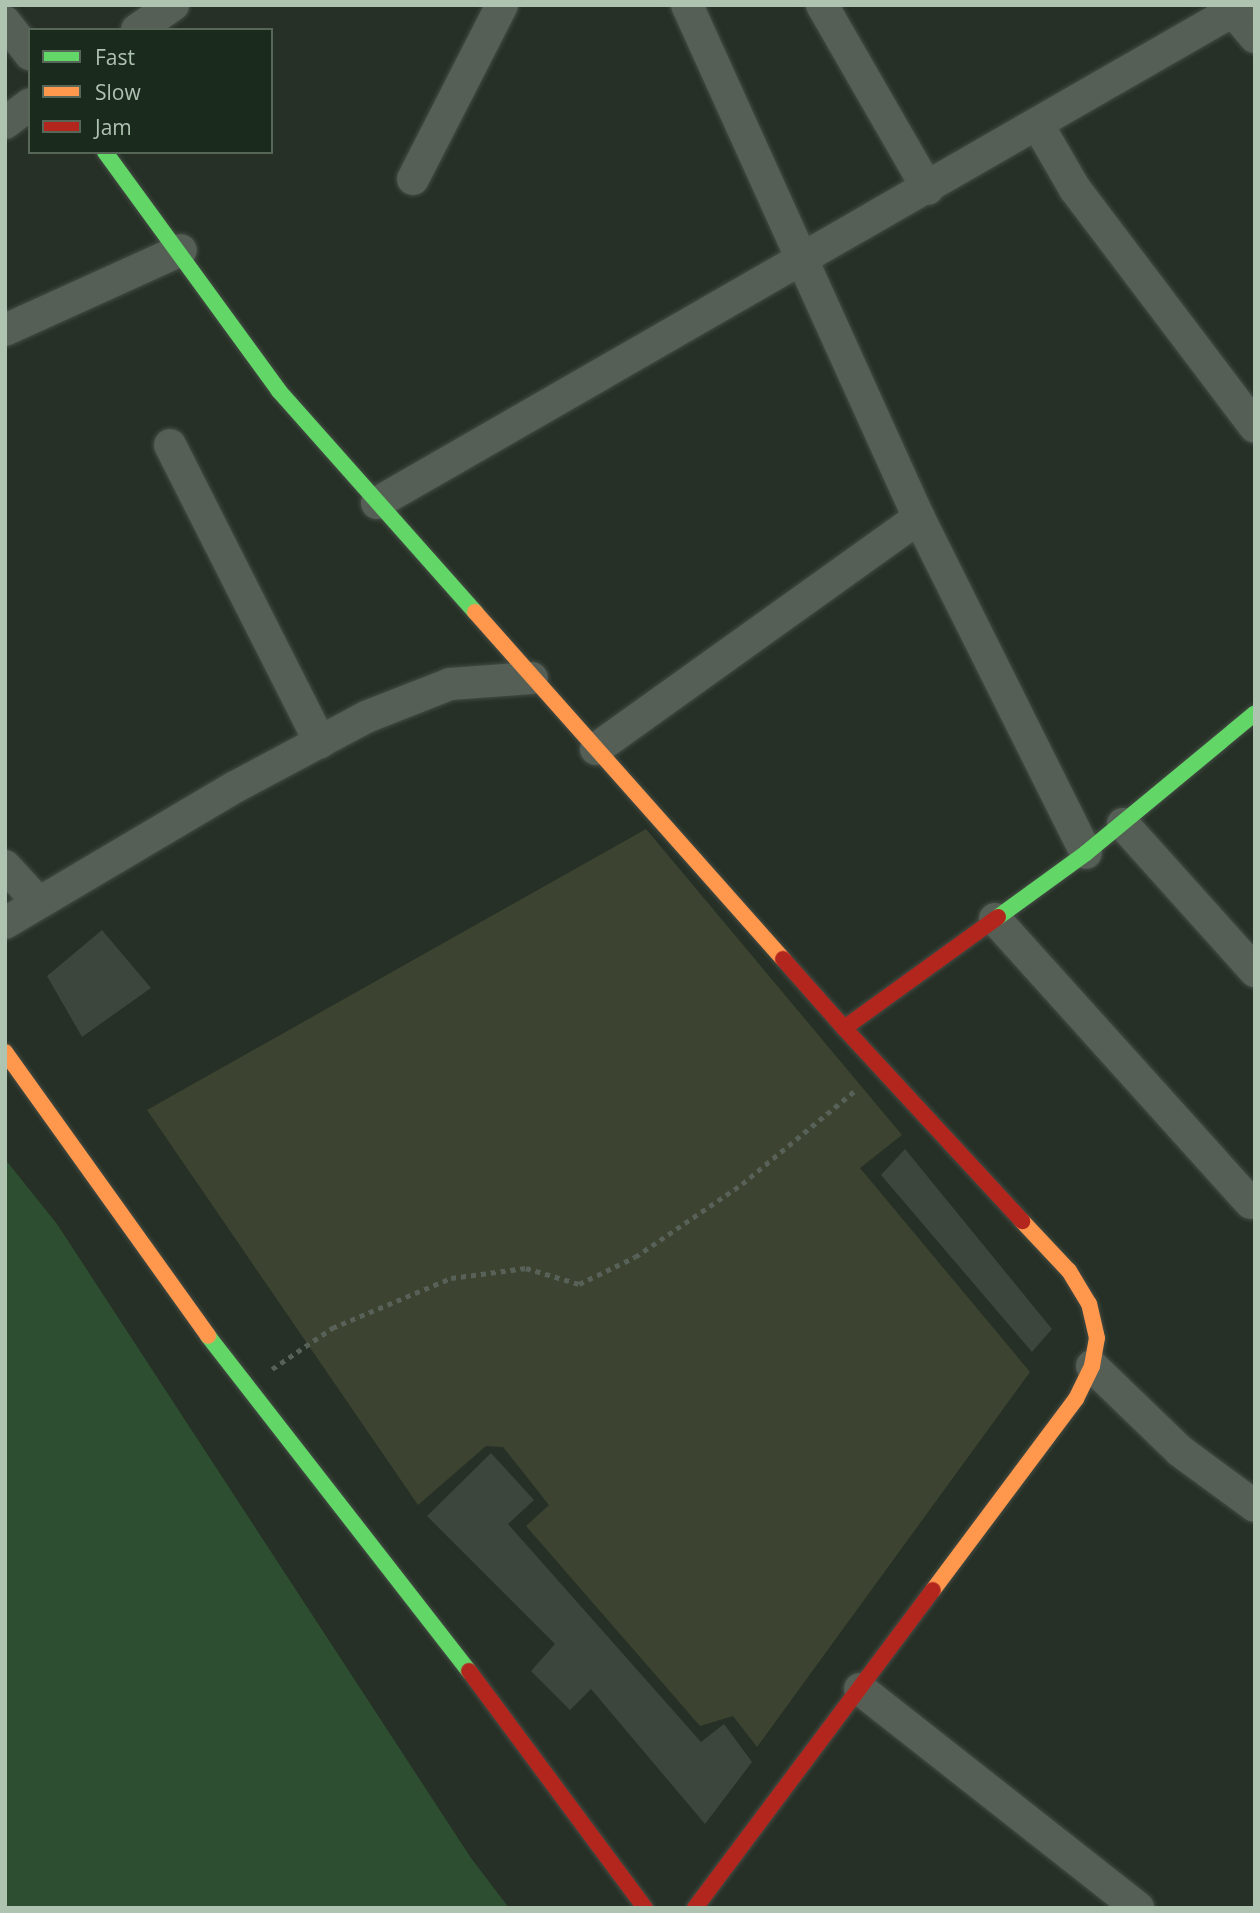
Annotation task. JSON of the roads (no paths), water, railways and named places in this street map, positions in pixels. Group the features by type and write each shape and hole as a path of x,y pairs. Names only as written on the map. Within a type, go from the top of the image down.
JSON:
{"street":[{"path":"140,28 173,5"},
{"path":"413,179 502,5"},
{"path":"687,5 806,260 919,518 1086,853"},
{"path":"822,5 928,189"},
{"path":"377,503 806,260 1238,8 1255,37"},
{"path":"5,22 28,51"},
{"path":"5,123 28,106"},
{"path":"1038,125 1075,189 1255,427"},
{"path":"107,154 181,250 279,391 844,1028 877,1069 1069,1271 1089,1304 1097,1338 1092,1366 1076,1399 695,1908"},
{"path":"5,330 181,250"},
{"path":"170,446 320,741"},
{"path":"596,749 919,518"},
{"path":"5,923 320,741 410,697 450,684 532,678"},
{"path":"844,1028 1086,853 1255,713"},
{"path":"1123,824 1255,971"},
{"path":"5,866 39,903"},
{"path":"995,919 1251,1203"},
{"path":"5,1052 245,1387 384,1556 645,1908"},
{"path":"1092,1366 1180,1451 1255,1506"},
{"path":"860,1689 1138,1908"}]}
